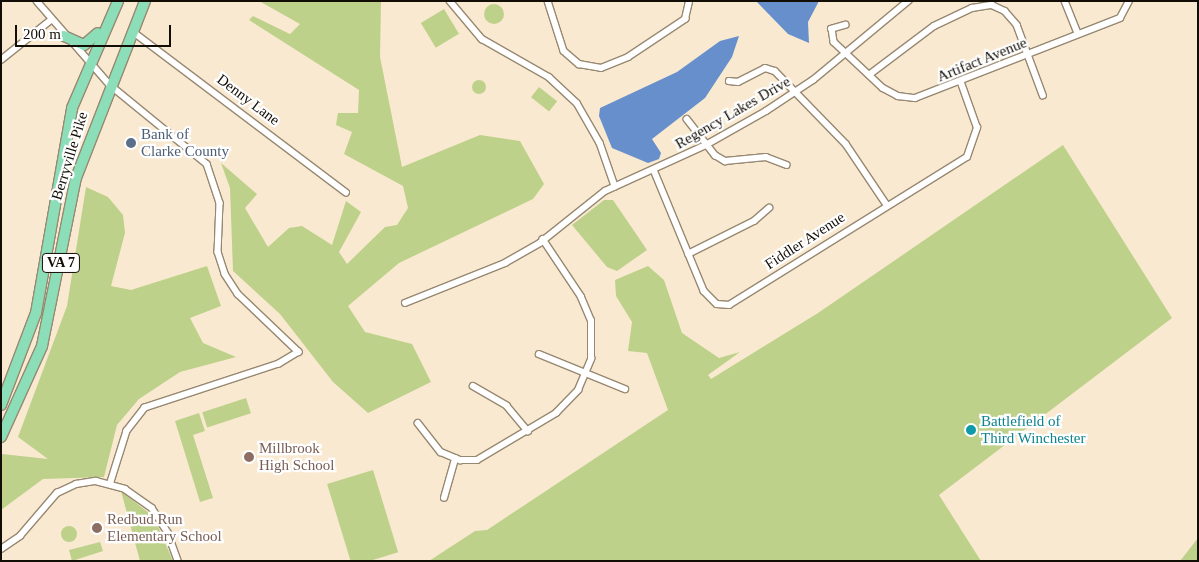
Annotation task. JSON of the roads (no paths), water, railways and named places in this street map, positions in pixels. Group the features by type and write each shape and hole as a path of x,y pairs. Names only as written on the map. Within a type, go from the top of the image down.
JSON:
{"highway":[{"name":"Berryville Pike","path":"1,405 36,313 66,131 88,63 118,1"},
{"name":"Berryville Pike","path":"1,436 42,346 76,178 110,85 145,1"},
{"path":"64,36 76,44 88,44 112,14"}],"street":[{"path":"36,1 64,36 110,85 207,164 218,190 218,252 225,274 238,294 299,352 279,364 145,408 127,430 112,482"},
{"path":"450,1 482,39 560,85 589,121 615,186"},
{"path":"548,1 564,51 593,68 619,62 684,18 689,1"},
{"name":"Regency Lakes Drive","path":"405,303 476,277 543,240 588,201 615,186 706,145 796,93 844,51 908,1"},
{"path":"1065,1 1078,34"},
{"name":"Artifact Avenue","path":"846,25 832,29 834,42 870,75 898,96 915,98 961,83 1120,18 1129,1"},
{"path":"870,75 934,26 972,8 992,5 1005,11 1017,25 1043,95"},
{"path":"1,60 51,20"},
{"name":"Denny Lane","path":"132,31 346,192"},
{"path":"729,81 738,82 765,68 775,71 856,155 888,205"},
{"name":"Fiddler Avenue","path":"654,170 688,254 708,297 716,304 728,305 973,150 977,128 961,83"},
{"path":"687,119 706,145 725,161 766,157 787,165"},
{"path":"688,254 754,221 769,208"},
{"path":"418,424 436,448 455,459 484,458 528,431 566,404 586,373 592,346 588,312 543,240"},
{"path":"539,354 625,389"},
{"path":"473,386 507,406 528,431"},
{"path":"444,498 455,459"},
{"path":"1,549 20,536 64,489 87,481 112,482 135,494 159,516 178,561"}],"water":[{"path":"756,1 819,1 808,22 809,43 788,34"},
{"path":"739,36 732,57 705,98 652,139 661,153 659,159 648,163 612,148 599,116 600,108 677,72 720,41"}],"place":[{"name":"Bank of Clarke County","path":"131,143"},
{"name":"Battlefield of Third Winchester","path":"971,430"},
{"name":"Millbrook High School","path":"249,457"},
{"name":"Redbud Run Elementary School","path":"97,528"}]}
